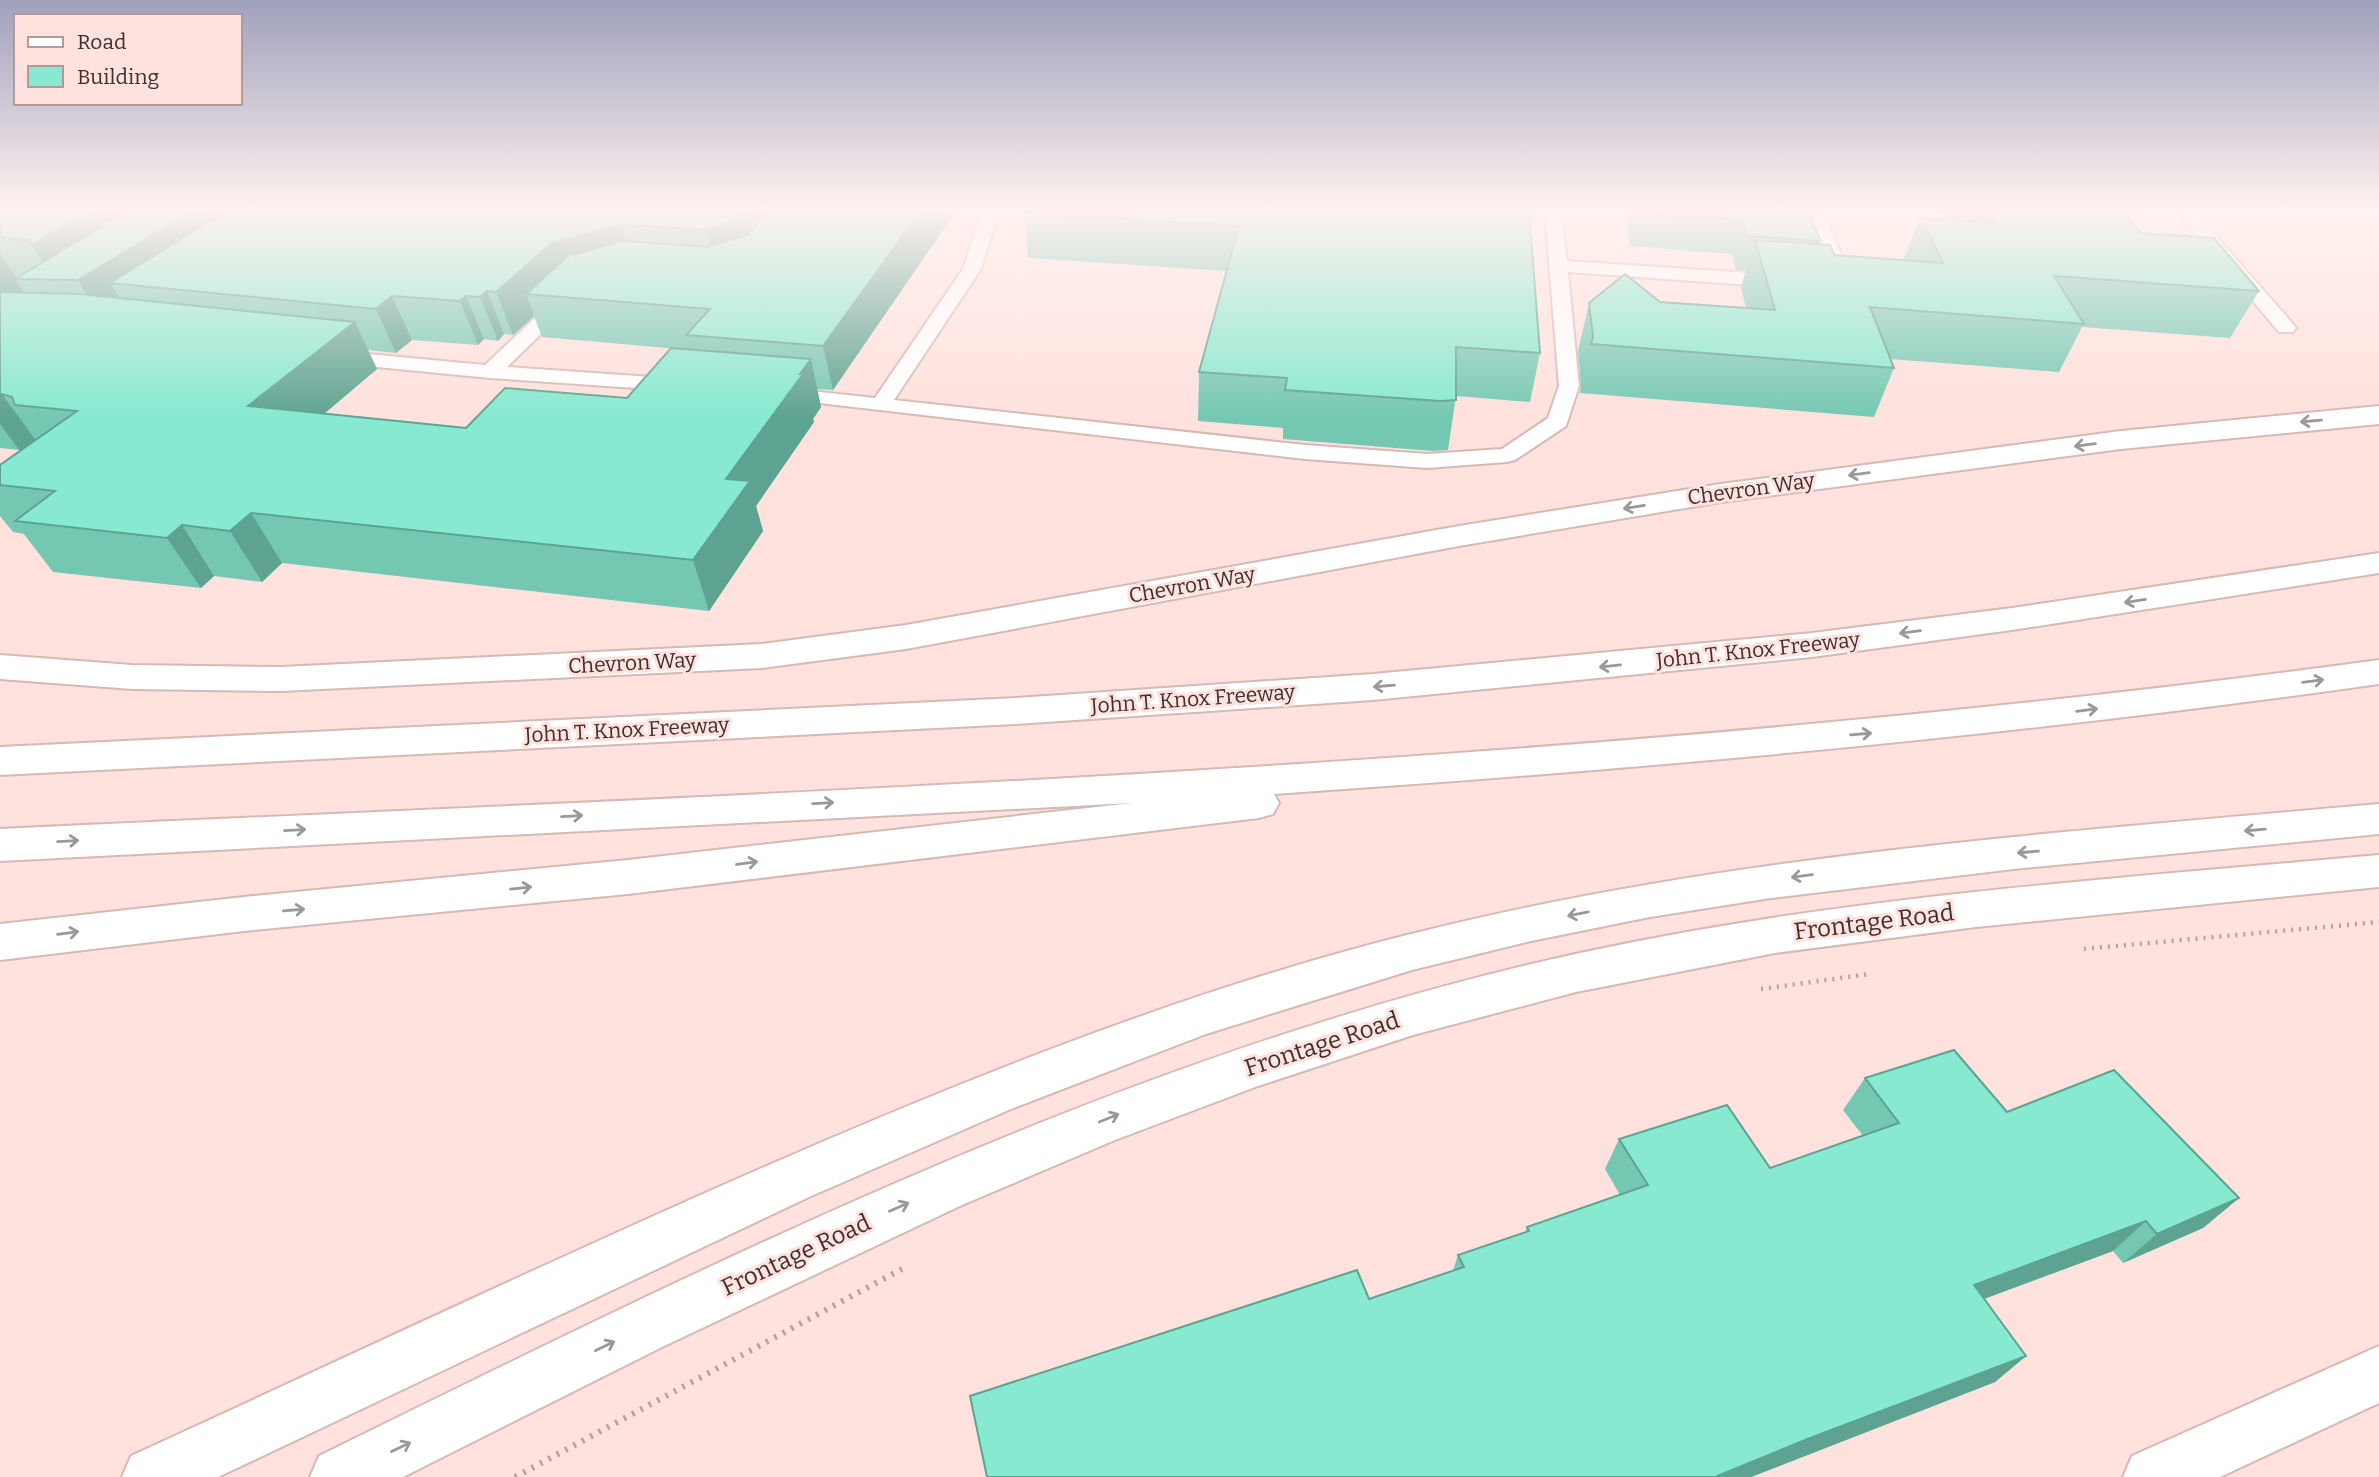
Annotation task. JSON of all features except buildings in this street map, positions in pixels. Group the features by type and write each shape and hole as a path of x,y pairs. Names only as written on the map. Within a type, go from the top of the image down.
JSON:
{"main road":[{"name":"Chevron Way","path":"0,667 132,677 281,679 762,656 906,637 1471,534 1721,493 2056,448 2379,415"},
{"path":"2202,590 2379,540"},
{"name":"John T. Knox Freeway","path":"0,761 1016,710 1360,688 1812,645 2012,619 2379,563"},
{"path":"0,942 253,913 628,877 1793,740 2028,717 2379,672"},
{"path":"0,845 1095,789 1793,740"},
{"path":"152,1477 749,1198 928,1119 1142,1036 1345,970 1548,920 1734,885 1920,862 2379,819"},
{"name":"Frontage Road","path":"340,1477 728,1286 967,1176 1181,1091 1370,1027 1579,973 1769,936 1960,912 2379,871"},
{"path":"2153,1477 2379,1374"}],"lane":[{"path":"882,403 966,280"},
{"path":"759,391 1305,452 1427,461 1507,455 1558,421 1569,386 1558,280"},
{"path":"1771,280 1803,282"},
{"path":"1830,284 1844,285 1842,280"},
{"path":"2245,280 2286,328"},
{"path":"490,372 574,292"},
{"path":"312,354 490,372 705,387"}],"path":[{"path":"2073,950 2379,922"},
{"path":"1756,989 1880,972"},
{"path":"515,1477 905,1268"}]}
